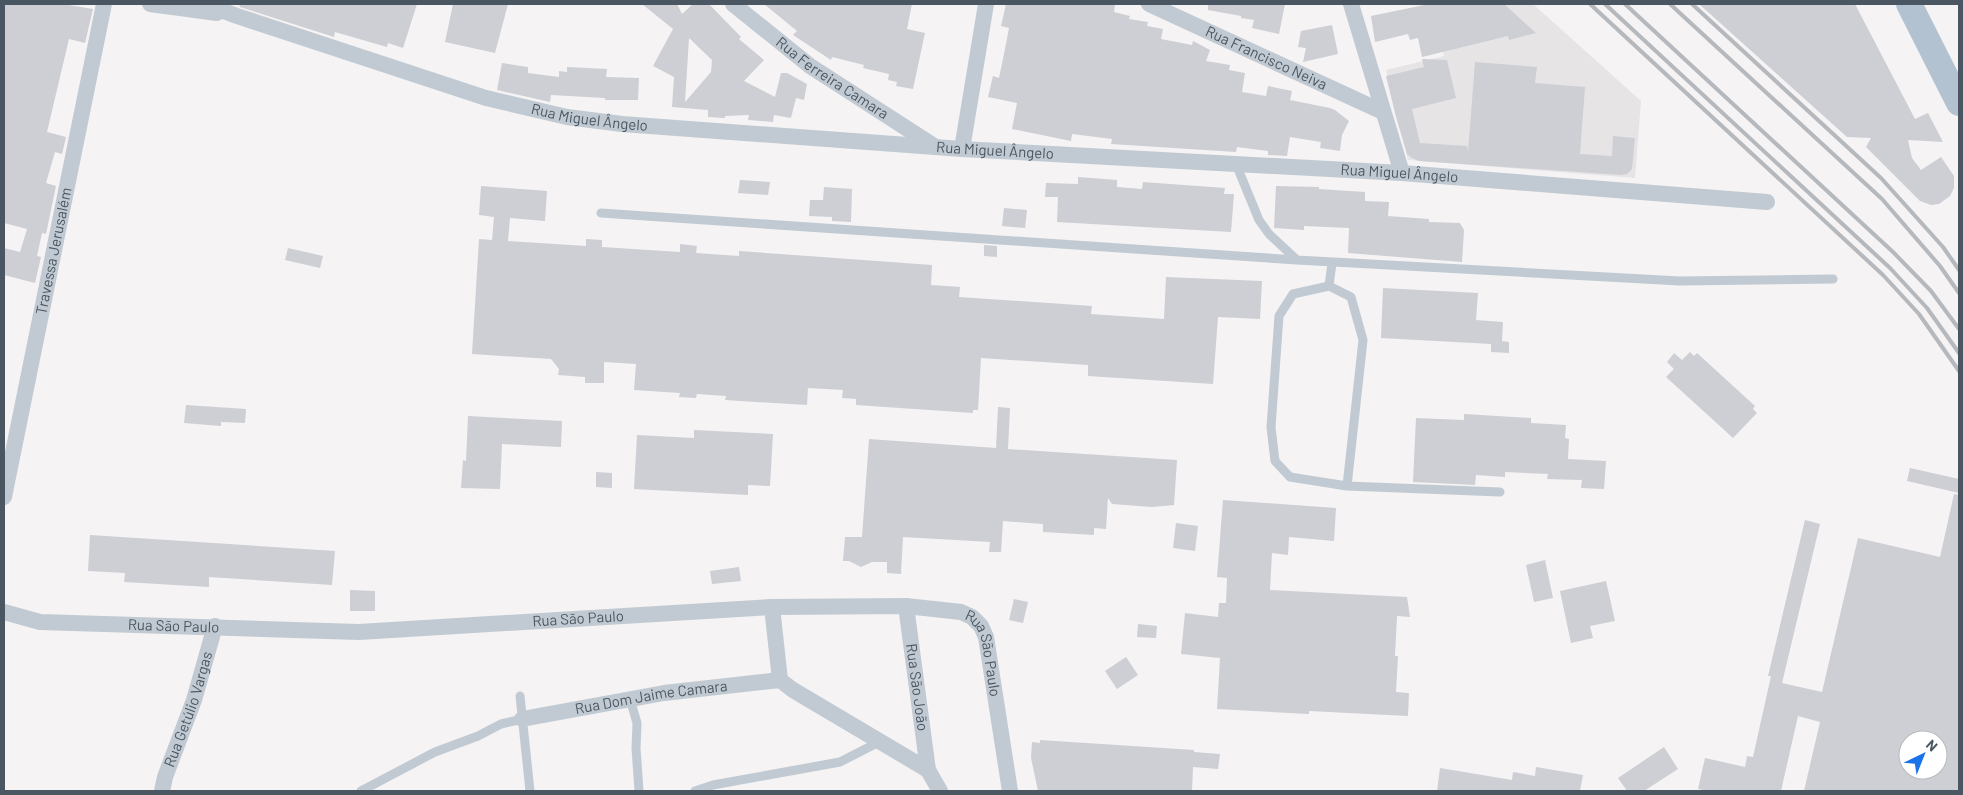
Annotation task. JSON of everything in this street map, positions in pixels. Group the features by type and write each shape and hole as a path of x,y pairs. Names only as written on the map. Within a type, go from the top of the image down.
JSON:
{"main road":[{"path":"1910,4 1959,103"}],"street":[{"name":"Travessa Jerusalém","path":"4,497 104,4"},
{"name":"Rua Miguel Ângelo","path":"150,4 237,16"},
{"name":"Rua Miguel Ângelo","path":"206,4 237,16 486,98 567,117 622,124 962,149 1402,173 1767,202"},
{"name":"Rua Ferreira Camara","path":"733,4 810,66 936,147"},
{"path":"962,149 986,4"},
{"name":"Rua Francisco Neiva","path":"1149,4 1383,112"},
{"path":"1351,4 1402,173"},
{"name":"Rua São Paulo","path":"4,612 40,622 360,632 772,607 906,606 961,612 972,617 981,626 986,637 1010,791"},
{"name":"Rua São João","path":"906,606 928,770"},
{"path":"772,607 780,680 793,690 928,770 940,791"},
{"name":"Rua Getúlio Vargas","path":"162,791 194,700 215,626"},
{"name":"Rua Dom Jaime Camara","path":"522,719 630,699 780,680"}],"lane":[{"path":"1236,164 1259,220 1269,234 1298,260"},
{"path":"601,213 1332,263 1680,281 1833,280"},
{"path":"1329,286 1332,263"},
{"path":"1347,486 1363,340 1351,297 1329,286 1293,294 1279,316 1271,427 1275,461 1290,477 1347,486 1500,492"},
{"path":"520,696 530,791"},
{"path":"630,699 637,723 636,748 640,791"},
{"path":"361,791 436,752 478,736 501,724 522,719"},
{"path":"695,791 713,785 840,762 879,742"}],"shaded area":[{"path":"1432,4 1533,4 1641,101 1635,178 1408,160 1386,70 1444,56"}],"building":[{"path":"4,4 63,4 93,9 85,43 69,39 47,132 66,137 62,154 55,152 46,183 56,186 46,234 42,233 37,256 41,257 35,283 4,275 4,248 20,252 27,229 4,223"},
{"path":"239,4 417,4 403,48 388,43 387,47 335,32 334,37 240,7"},
{"path":"453,4 508,4 495,53 445,42"},
{"path":"642,4 677,4 682,14 693,4 709,4 741,37 739,39 764,60 744,81 775,97 781,73 787,73 807,84 804,100 796,98 791,118 774,115 773,122 748,120 749,115 725,116 725,118 708,117 708,110 672,107 674,77 653,66 673,29","holes":["689,38 712,60 711,72 685,102"]},
{"path":"764,4 912,4 907,29 925,33 913,89 896,86 897,82 888,80 889,74 863,68 864,65 832,57 831,60 793,35 797,31"},
{"path":"1006,4 1115,4 1114,12 1130,16 1129,19 1148,22 1147,26 1163,29 1161,39 1192,45 1193,41 1210,50 1206,61 1230,65 1229,70 1245,73 1242,92 1266,96 1268,86 1292,91 1290,100 1335,110 1349,121 1342,135 1340,151 1320,148 1321,142 1290,137 1287,156 1268,155 1268,151 1237,147 1236,152 1111,144 1112,139 1072,134 1071,141 1012,129 1017,103 988,97 993,76 999,78 1005,49 1009,28 1001,26"},
{"path":"1208,4 1285,4 1279,34 1252,28 1254,20 1208,10"},
{"path":"1429,4 1504,4 1536,33 1509,40 1508,36 1422,57 1418,38 1410,40 1408,34 1375,42 1371,16"},
{"path":"1699,4 1855,4 1915,119 1928,113 1943,142 1908,140 1912,158 1921,170 1941,157 1954,176 1954,188 1950,196 1939,204 1931,205 1920,201 1866,147 1871,138 1847,137"},
{"path":"1332,25 1338,54 1303,62 1306,48 1298,47 1301,31"},
{"path":"1422,59 1447,60 1456,98 1412,109 1420,143 1467,146 1468,152 1475,62 1537,67 1535,83 1585,87 1580,154 1612,156 1613,136 1635,138 1632,169 1627,174 1621,175 1419,161 1412,158 1407,154 1386,76 1424,67"},
{"path":"502,63 528,67 528,73 559,77 559,71 567,72 567,67 607,69 606,77 639,78 638,100 605,100 605,98 551,95 550,102 497,90"},
{"path":"1078,177 1117,180 1117,187 1142,189 1143,182 1225,188 1224,194 1234,194 1231,232 1057,222 1058,197 1045,197 1046,183 1078,184"},
{"path":"740,180 770,182 768,195 738,193"},
{"path":"481,186 547,191 545,221 510,218 508,241 586,246 586,239 602,240 602,247 680,252 680,244 697,246 696,253 739,256 739,251 932,265 931,285 960,287 959,297 1092,306 1091,314 1164,319 1166,277 1262,281 1260,319 1218,317 1213,384 1088,376 1088,365 981,358 978,410 973,410 973,413 856,405 856,399 842,398 843,390 808,388 807,405 725,400 726,396 697,394 696,398 679,397 680,393 634,390 636,364 604,362 604,383 585,383 585,377 558,375 559,369 551,359 472,354 479,239 492,240 494,217 479,215"},
{"path":"1276,186 1319,187 1319,189 1365,192 1365,201 1389,202 1388,216 1429,219 1429,222 1460,223 1464,230 1462,262 1348,253 1349,228 1304,226 1304,230 1274,228"},
{"path":"824,187 852,189 851,222 832,221 832,217 809,216 810,200 823,200"},
{"path":"1004,208 1027,210 1025,228 1002,226"},
{"path":"984,245 997,246 997,257 984,256"},
{"path":"288,248 323,256 320,268 285,260"},
{"path":"1383,288 1478,293 1476,320 1503,322 1502,341 1509,342 1509,353 1491,352 1491,344 1381,338"},
{"path":"1690,352 1694,356 1697,353 1755,406 1753,409 1757,413 1733,438 1666,377 1674,369 1667,362 1674,353 1682,360"},
{"path":"186,405 246,409 245,423 221,422 221,426 184,423"},
{"path":"998,407 1010,408 1008,449 1177,460 1174,505 1152,507 1112,504 1108,498 1106,529 1094,528 1094,535 1043,532 1043,524 1003,521 1001,552 989,552 990,542 903,537 901,574 887,573 887,562 872,562 861,567 849,561 843,561 845,537 862,537 869,439 996,448"},
{"path":"1464,414 1531,418 1531,423 1566,425 1565,438 1569,439 1568,459 1606,461 1604,489 1581,488 1582,480 1547,479 1548,474 1505,472 1505,477 1476,475 1475,485 1413,482 1416,418 1464,420"},
{"path":"468,416 562,421 561,447 502,444 500,489 461,488 463,460 466,461"},
{"path":"694,430 773,434 770,486 748,485 748,495 634,489 637,435 694,438"},
{"path":"1910,468 1959,479 1959,493 1907,481"},
{"path":"596,472 612,473 612,488 596,487"},
{"path":"1954,494 1959,495 1959,791 1804,791 1820,722 1798,716 1781,791 1709,791 1698,789 1705,758 1745,767 1747,756 1753,757 1771,676 1768,676 1805,520 1820,524 1782,683 1822,692 1858,538 1940,557"},
{"path":"1223,500 1336,508 1334,541 1289,537 1288,555 1272,553 1270,590 1407,597 1410,617 1397,616 1395,656 1398,656 1396,692 1409,693 1408,716 1309,711 1309,714 1217,709 1220,658 1181,654 1185,613 1218,617 1219,603 1226,603 1227,578 1217,577"},
{"path":"1176,523 1198,526 1195,551 1173,548"},
{"path":"90,535 335,551 332,585 209,577 209,587 124,582 125,573 88,571"},
{"path":"1545,560 1553,598 1534,602 1526,565"},
{"path":"739,567 741,581 712,584 710,571"},
{"path":"1606,581 1615,621 1590,626 1593,638 1571,643 1560,591"},
{"path":"350,590 375,591 375,611 350,611"},
{"path":"1014,599 1028,602 1023,623 1009,620"},
{"path":"1138,624 1157,626 1156,638 1137,637"},
{"path":"1126,657 1138,675 1117,689 1105,671"},
{"path":"1040,740 1194,750 1194,752 1220,754 1218,769 1193,767 1192,791 1038,791 1031,758 1032,742 1040,743"},
{"path":"1664,747 1678,769 1644,791 1627,791 1618,778"},
{"path":"1536,767 1583,775 1580,791 1437,791 1440,768 1512,780 1513,772 1535,776"}],"railway":[{"path":"1590,4 1883,275 1919,314 1959,371"},
{"path":"1605,4 1890,268 1927,308 1959,353"},
{"path":"1625,4 1893,252 1931,291 1959,329"},
{"path":"1670,4 1882,199 1940,266 1959,293"},
{"path":"1692,4 1881,178 1943,247 1959,270"}]}
